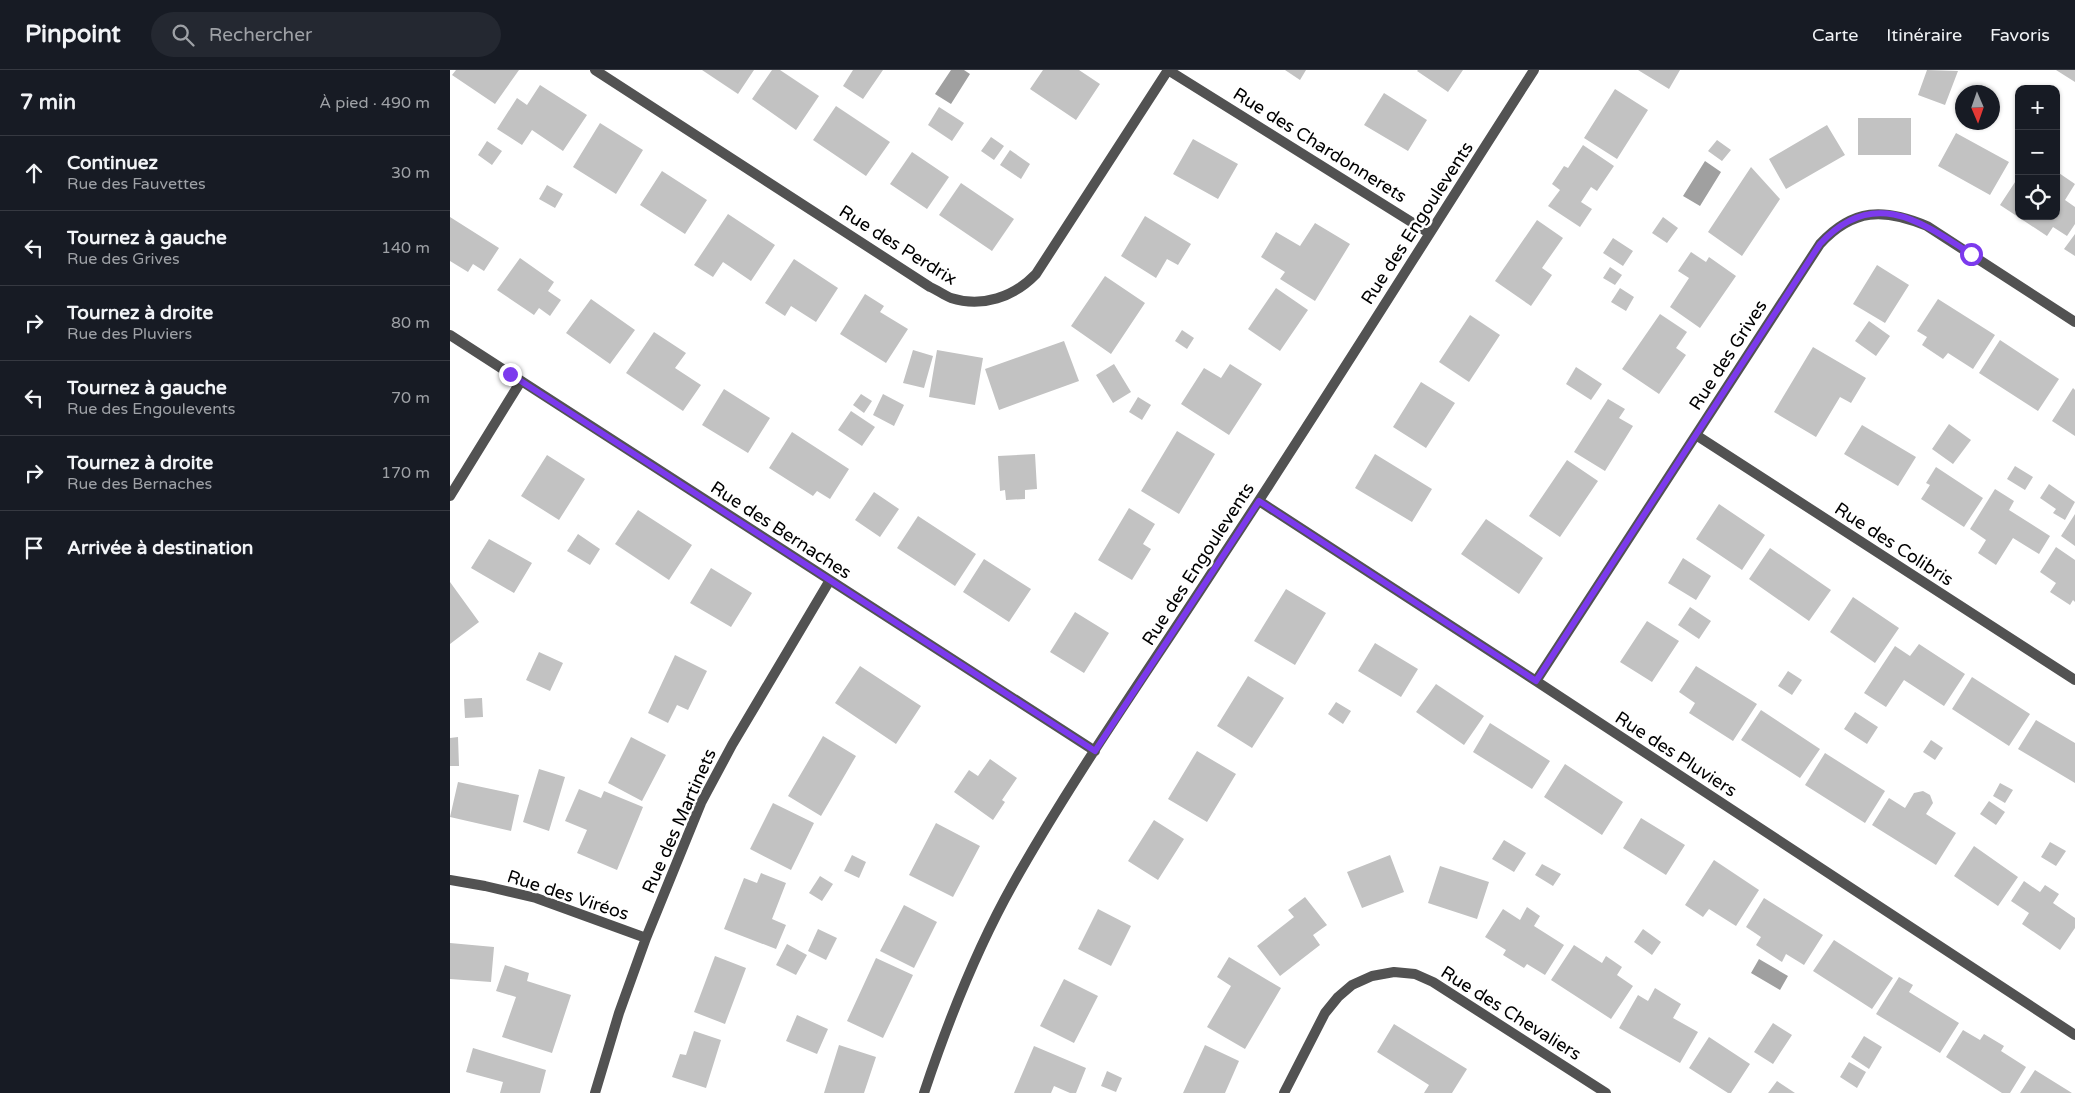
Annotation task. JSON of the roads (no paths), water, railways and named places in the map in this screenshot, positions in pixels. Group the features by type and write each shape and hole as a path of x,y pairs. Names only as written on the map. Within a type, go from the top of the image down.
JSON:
{"street":[{"name":"Rue des Perdrix","path":"595,70 930,287 950,298 973,302 1000,298 1021,289 1036,274 1168,70"},
{"name":"Rue des Chardonnerets","path":"1168,70 1429,233"},
{"name":"Rue des Engoulevents","path":"924,1093 959,997 997,914 1030,855 1534,70"},
{"name":"Rue des Grives","path":"1536,681 1820,244 1833,230 1864,215 1895,214 1927,226 2075,322"},
{"name":"Rue des Bernaches","path":"450,336 1095,751"},
{"path":"450,496 521,381"},
{"name":"Rue des Colibris","path":"1696,435 2075,680"},
{"name":"Rue des Pluviers","path":"1259,501 2075,1035"},
{"name":"Rue des Martinets","path":"595,1093 619,1013 684,842 706,794 732,745 830,580"},
{"name":"Rue des Viréos","path":"450,880 536,898 646,938"},
{"name":"Rue des Chevaliers","path":"1284,1093 1325,1013 1338,997 1352,985 1372,976 1394,972 1415,974 1433,982 1606,1093"}]}
